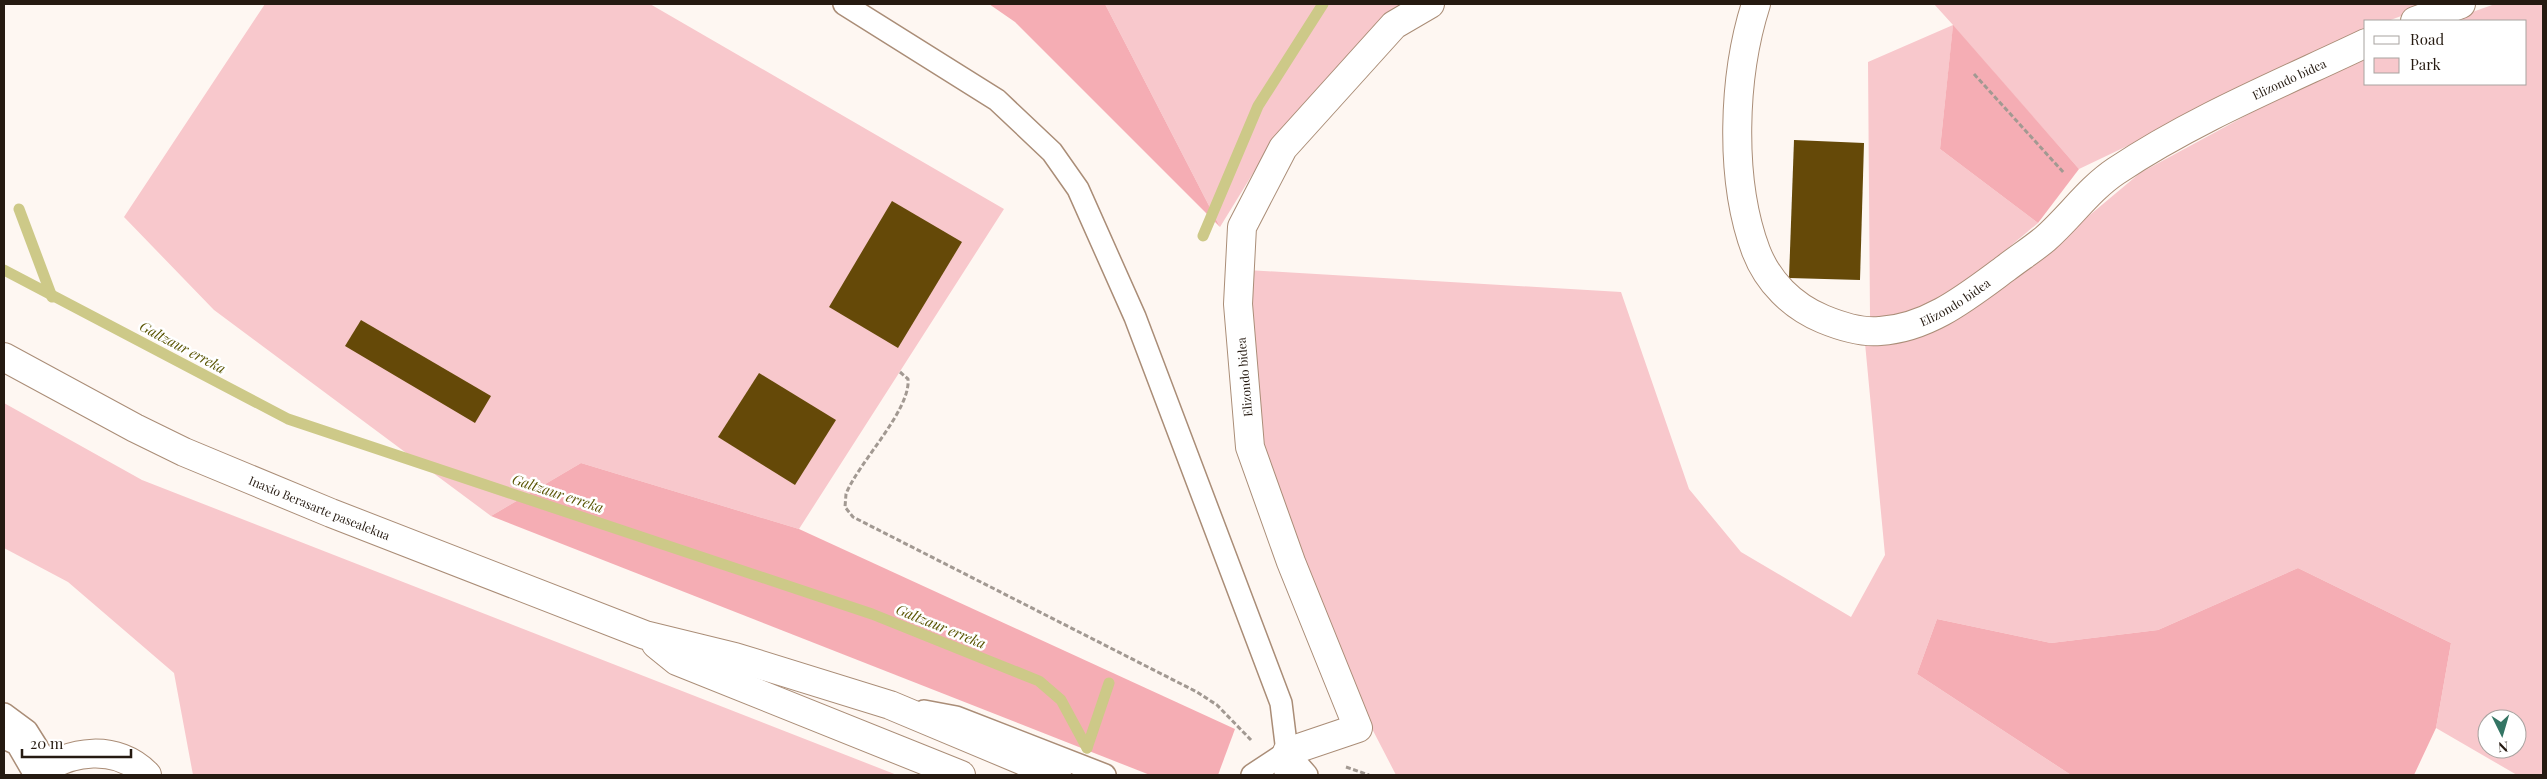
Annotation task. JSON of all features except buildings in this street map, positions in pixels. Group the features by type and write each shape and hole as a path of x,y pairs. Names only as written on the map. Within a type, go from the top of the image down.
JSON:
{"street":[{"name":"Elizondo bidea","path":"1286,764 1358,728 1291,562 1250,447 1238,304 1242,227 1284,148 1394,25 1430,4"},
{"name":"Elizondo bidea","path":"1756,4 1749,25 1738,83 1739,158 1750,235 1763,268 1781,291 1808,312 1842,327 1879,332 1915,324 1956,306 2046,238 2086,196 2115,172 2185,130 2364,44"},
{"path":"2418,20 2461,4"},
{"name":"Inaxio Berasarte pasealekua","path":"4,357 135,428 184,452 331,513 645,635"},
{"path":"645,635 735,656 890,706 1057,775"},
{"path":"645,635 677,661 961,775"},
{"path":"859,734 939,746 1012,775"},
{"path":"41,772 72,756 96,753 120,758 147,775"}],"lane":[{"path":"844,4 997,100 1052,152 1078,190 1135,317 1281,703 1286,764"},
{"path":"890,706 956,717 1104,775"},
{"path":"4,714 27,731 41,772"},
{"path":"4,738 17,744 41,772"},
{"path":"1252,775 1286,764 1307,775"}],"path":[{"path":"1974,74 2086,196"},
{"path":"900,372 908,379 909,388 901,405 846,494 845,507 853,517 1197,692 1217,705 1252,740"},
{"path":"1358,771 1369,775"}],"green space":[{"path":"265,4 650,4 1004,209 799,529 581,463 491,516 214,310 124,217"},
{"path":"1105,4 1409,4 1370,31 1263,157 1220,227"},
{"path":"1934,4 2433,4 2391,20 2364,20 2364,33 2079,169 1953,26 1940,149 2038,223 1969,280 1929,306 1910,315 1894,319 1870,318 1868,62 1953,25"},
{"path":"2495,4 2543,4 2543,775 2517,775 2489,759 2527,759 2527,709 2477,709 2477,752 2436,728 2451,643 2298,568 2158,630 2051,643 1937,619 1917,674 2071,775 1396,775 1367,719 1294,543 1266,457 1256,387 1247,270 1621,292 1689,489 1741,552 1851,617 1885,555 1865,343 2054,245 2140,173 2306,83 2364,58 2364,85 2527,85 2527,20 2450,20"},
{"path":"4,403 142,480 897,775 193,775 174,673 68,582 4,548"}],"shaded area":[{"path":"989,4 1105,4 1220,227 1015,22"},
{"path":"1953,25 2079,169 2038,223 1940,149"},
{"path":"581,463 799,529 1235,729 1218,775 1150,775 491,516"},
{"path":"2298,568 2451,643 2436,728 2414,775 2071,775 1917,674 1937,619 2051,643 2158,630"}],"waterway":[{"path":"1203,236 1258,106 1323,4"},
{"path":"19,209 52,297"},
{"name":"Galtzaur erreka","path":"4,270 288,419 872,614 1039,681 1061,700 1087,748"},
{"path":"1087,748 1109,683"}]}
